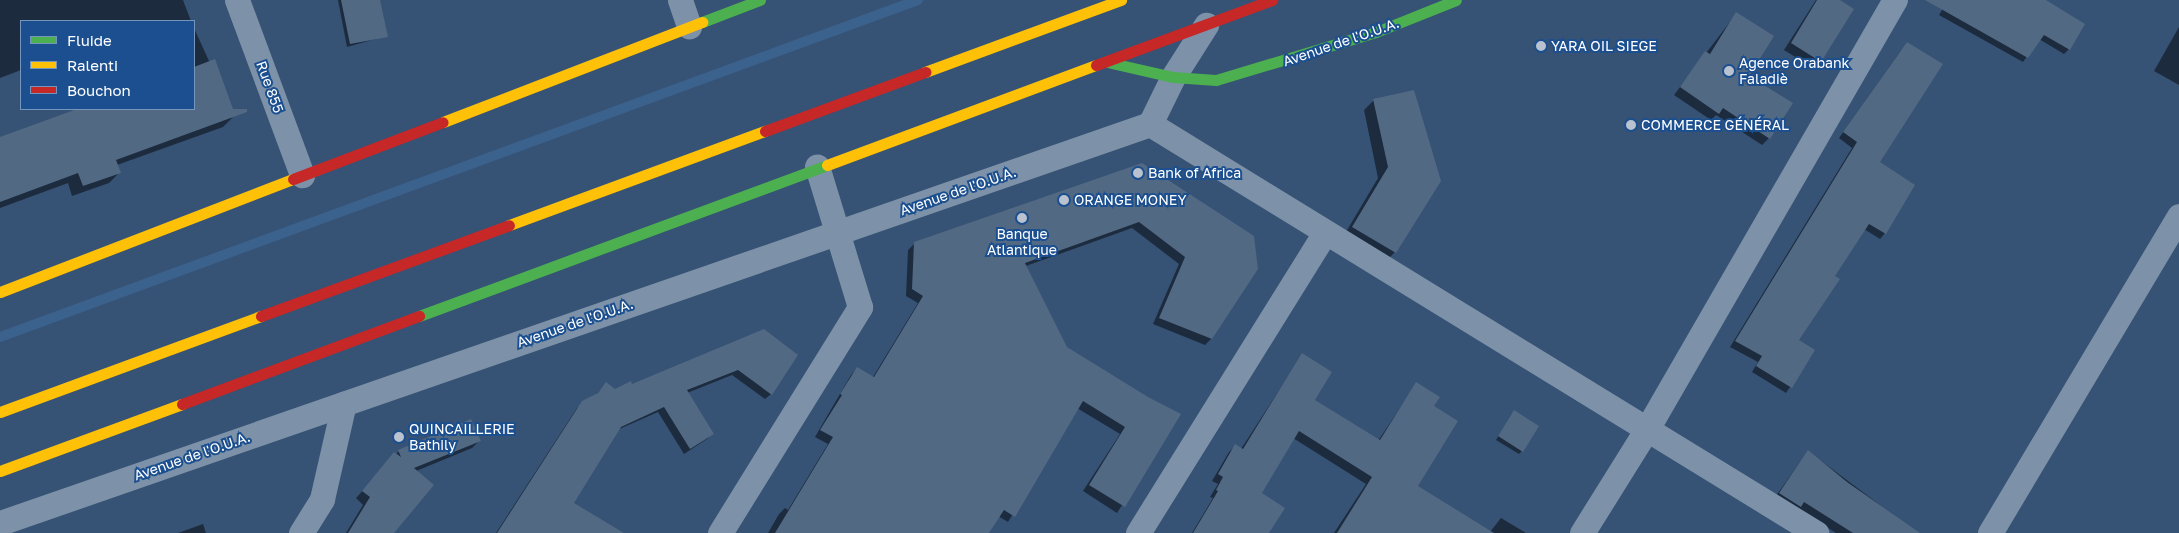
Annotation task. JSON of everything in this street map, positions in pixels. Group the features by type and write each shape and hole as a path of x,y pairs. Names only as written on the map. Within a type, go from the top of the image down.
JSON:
{"main road":[{"path":"0,292 760,0"},
{"path":"0,412 1122,0"},
{"path":"0,471 817,166 1107,62 1272,0"},
{"name":"Avenue de l'O.U.A.","path":"1107,62 1173,77 1216,80 1244,74 1376,32 1456,0"}],"street":[{"name":"Rue 855","path":"237,0 302,175"},
{"path":"680,0 689,26"},
{"path":"1582,533 1647,429 1895,0"},
{"path":"1206,25 1173,77 1150,124 1816,533"},
{"name":"Avenue de l'O.U.A.","path":"0,523 1150,124"},
{"path":"720,533 860,307 817,166"},
{"path":"1990,533 2179,216"},
{"path":"1138,533 1325,232"},
{"path":"301,533 322,499 344,403"}],"building":[{"path":"341,0 380,0 388,37 350,44"},
{"path":"1817,0 1840,0 1854,9 1821,62 1791,43"},
{"path":"1925,0 2046,0 2085,24 2070,50 2044,35 2028,58"},
{"path":"1736,12 1774,36 1749,76 1793,103 1770,139 1723,108 1719,114 1680,87 1705,51 1710,54"},
{"path":"1907,42 1943,64 1880,162 1915,185 1886,234 1869,224 1835,276 1840,279 1799,340 1815,350 1792,388 1756,366 1762,356 1735,341 1857,142 1843,132"},
{"path":"215,59 233,109 247,109 247,112 116,160 121,173 83,186 78,173 0,202 0,137 74,110 195,110 195,67"},
{"path":"1414,90 1441,181 1396,253 1352,227 1388,167 1373,99"},
{"path":"1142,163 1254,236 1258,269 1212,339 1159,318 1185,257 1139,222 1025,263 1067,347 1148,397 1181,414 1125,507 1089,485 1125,427 1083,401 1015,517 1004,510 989,533 775,533 833,437 820,430 842,395 840,394 857,367 874,377 923,296 912,289 914,242"},
{"path":"764,329 798,355 772,395 738,370 687,390 714,434 690,449 664,407 621,427 574,503 624,533 497,533 582,401 598,393 606,382 615,389 631,381 632,384"},
{"path":"1302,353 1332,372 1315,400 1380,440 1416,382 1440,397 1434,406 1458,421 1418,486 1494,533 1337,533 1372,477 1299,431 1262,493 1285,508 1269,533 1193,533 1218,491 1216,490 1223,477 1218,474 1235,444 1243,449"},
{"path":"1514,410 1539,426 1523,452 1498,436"},
{"path":"471,419 481,441 414,468 434,485 394,533 348,533 370,497 362,491 394,452 401,457 398,450"},
{"path":"1808,450 1847,482 1920,533 1853,533 1804,502 1801,507 1779,493"}],"waterway":[{"path":"0,337 918,0"}],"traffic: fast":[{"path":"702,22 760,0"},
{"path":"1107,62 1173,77 1216,80 1376,32 1456,0"},
{"path":"419,316 827,165"}],"traffic: slow":[{"path":"925,72 1121,0"},
{"path":"443,122 702,22"},
{"path":"827,165 1096,65"},
{"path":"509,225 765,131"},
{"path":"0,292 293,179"},
{"path":"0,412 261,316"},
{"path":"0,471 182,404"}],"traffic: jam":[{"path":"1096,65 1272,0"},
{"path":"765,131 925,72"},
{"path":"293,179 443,122"},
{"path":"261,316 509,225"},
{"path":"182,404 419,316"}],"place":[{"name":"YARA OIL SIEGE","path":"1541,46"},
{"name":"Agence Orabank Faladiè","path":"1729,71"},
{"name":"COMMERCE GÉNÉRAL","path":"1631,125"},
{"name":"Bank of Africa","path":"1138,173"},
{"name":"ORANGE MONEY","path":"1064,200"},
{"name":"Banque Atlantique","path":"1022,218"},
{"name":"QUINCAILLERIE Bathily","path":"399,437"}]}
